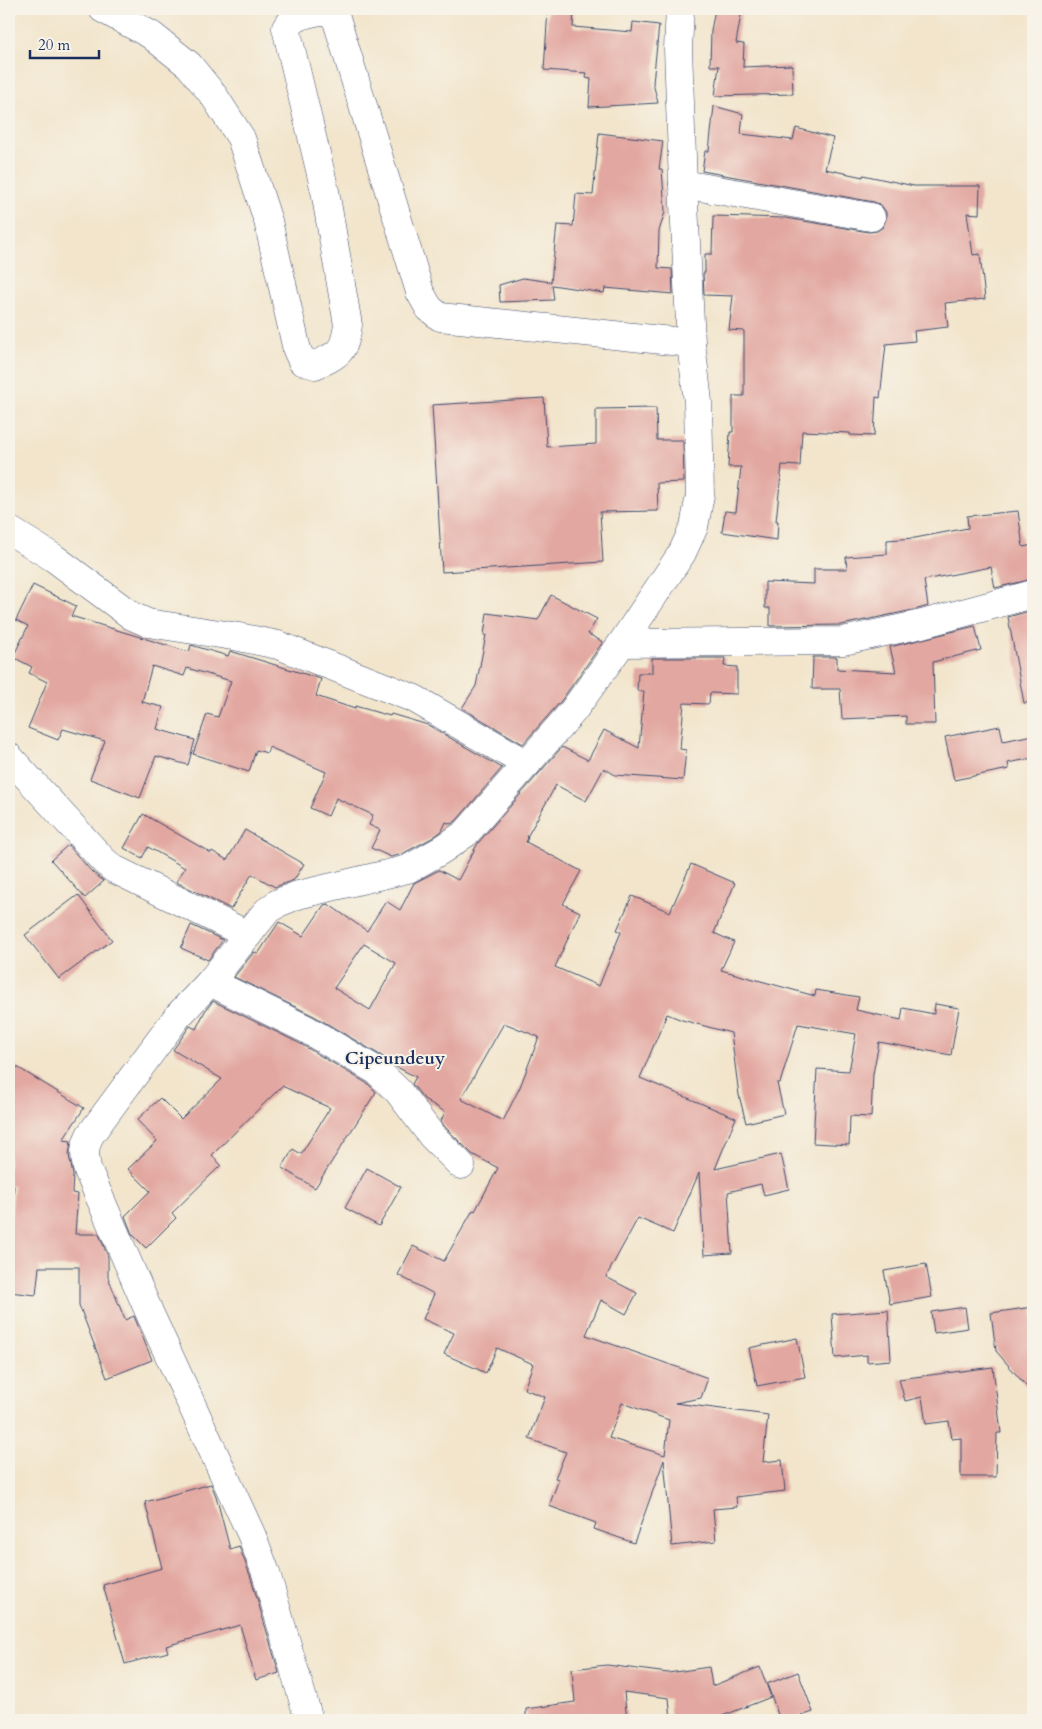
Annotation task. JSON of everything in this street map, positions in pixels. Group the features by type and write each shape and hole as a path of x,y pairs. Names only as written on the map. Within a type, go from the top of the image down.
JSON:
{"street":[{"path":"103,9 151,36 189,65 214,96 241,138 268,221 297,350 302,361 315,365 340,352 346,341 348,325 325,191 286,28 292,20 304,14 326,10 333,15 336,21 420,292 429,308 440,317 691,343"},
{"path":"309,1720 266,1573 252,1536 150,1314 87,1168 84,1154 85,1145 90,1134 177,1017 210,982 266,912 298,895 408,868 440,851 466,833 573,711 622,643 682,553 694,526 700,495 698,402 691,343 683,184 678,49 680,9"},
{"path":"683,184 871,217"},
{"path":"9,530 54,558 132,616 148,622 239,637 278,646 415,699 527,764"},
{"path":"622,643 843,641 922,624 1033,594"},
{"path":"9,757 104,861 114,869 248,935"},
{"path":"210,982 306,1029 377,1071 398,1091 432,1136 461,1165"}],"building":[{"path":"548,9 574,9 573,27 632,32 633,22 659,25 653,83 658,103 589,107 591,79 586,78 587,73 544,70"},
{"path":"715,9 742,9 736,43 744,44 743,67 792,65 793,94 715,96 719,66 710,66 711,31"},
{"path":"714,106 743,114 741,134 793,140 796,128 833,138 825,169 914,186 980,186 979,214 967,213 973,255 980,254 985,299 945,303 948,327 914,331 915,341 886,344 880,398 876,397 874,436 802,431 800,466 782,465 776,521 778,521 777,540 722,532 725,511 736,512 741,467 728,467 730,432 733,432 733,396 744,396 744,331 729,330 733,296 704,295 703,273 705,273 705,254 712,254 713,216 786,218 869,232 877,231 883,227 886,212 881,205 874,202 702,171 705,151 709,151"},
{"path":"599,133 663,141 659,169 662,169 665,212 659,231 658,268 672,269 673,294 605,288 604,293 552,285 554,300 500,302 499,285 523,278 551,282 557,225 573,226 576,194 593,195"},
{"path":"544,398 547,447 596,444 596,409 656,408 657,440 683,440 684,482 657,483 658,511 600,512 603,562 442,572 432,405"},
{"path":"1018,511 1023,547 1033,545 1033,579 995,588 991,567 924,580 928,606 918,609 841,625 770,626 770,608 765,608 765,582 814,584 814,569 847,569 846,557 887,554 887,540 915,538 968,528 967,516"},
{"path":"33,585 76,606 71,616 189,652 191,645 228,656 230,651 321,679 316,696 355,709 355,706 428,725 502,768 456,821 451,824 446,822 442,831 432,838 402,854 391,857 371,848 380,830 369,825 373,815 336,798 328,816 310,808 326,772 269,747 267,753 256,750 249,772 193,754 207,714 218,717 231,681 187,668 184,676 152,666 142,702 163,707 157,729 195,740 188,765 156,756 140,798 90,779 105,741 63,729 58,740 28,728 47,682 29,673 32,667 13,657 28,626 16,620"},
{"path":"551,595 597,619 588,634 603,642 561,701 523,744 462,708 476,686 486,635 484,635 487,613 538,620"},
{"path":"1033,610 1033,702 1024,703 1008,617"},
{"path":"975,626 981,650 933,662 935,724 906,724 906,716 842,719 840,689 812,689 813,657 837,657 837,669 896,672 890,647"},
{"path":"652,658 725,658 724,666 737,667 737,694 710,693 709,704 684,703 680,749 686,750 683,780 615,775 604,768 586,801 556,785 526,842 581,871 563,904 580,912 555,967 599,986 621,932 617,930 632,896 670,912 691,864 735,883 714,933 734,942 721,970 815,996 816,990 859,997 856,1010 901,1020 903,1008 934,1014 935,1004 959,1008 951,1055 879,1042 873,1074 871,1117 850,1116 849,1145 813,1143 817,1069 849,1071 856,1034 798,1024 780,1083 777,1083 784,1114 746,1123 739,1095 731,1033 667,1014 640,1078 736,1118 715,1169 781,1154 789,1189 764,1195 761,1184 728,1192 732,1253 704,1255 699,1173 673,1233 638,1218 606,1277 637,1293 626,1314 601,1300 586,1335 708,1378 701,1398 675,1403 768,1415 763,1462 782,1460 785,1491 736,1497 737,1507 713,1509 716,1541 672,1546 664,1460 634,1543 594,1529 596,1523 549,1506 559,1479 555,1478 566,1452 529,1439 545,1397 524,1389 533,1364 497,1348 486,1373 444,1354 454,1333 423,1319 434,1294 398,1275 413,1246 444,1261 473,1210 475,1211 498,1168 472,1154 444,1126 441,1121 445,1112 424,1099 412,1084 416,1077 393,1065 385,1058 314,1016 234,977 254,952 258,954 279,922 303,936 324,905 328,904 367,931 386,901 400,910 414,883 439,870 458,880 478,843 562,747 588,760 604,730 639,748 644,691 637,691 638,673 652,673","holes":["364,944 396,963 370,1010 334,988","504,1023 539,1037 520,1087 503,1121 461,1099","622,1403 669,1420 665,1455 609,1438"]},
{"path":"1000,726 1003,741 1033,735 1033,758 1008,763 1009,769 954,780 945,737"},
{"path":"143,814 211,853 212,851 227,860 245,830 304,864 294,880 275,887 252,874 231,909 176,882 185,868 148,847 142,858 124,848"},
{"path":"68,845 92,872 104,881 85,898 51,860"},
{"path":"78,895 112,940 59,979 25,935"},
{"path":"191,925 223,940 208,960 181,948"},
{"path":"213,1001 299,1043 368,1084 376,1092 315,1188 282,1168 293,1149 301,1154 330,1108 282,1086 212,1155 221,1165 172,1213 176,1218 146,1248 132,1234 125,1216 150,1191 128,1169 157,1141 137,1120 160,1098 181,1119 222,1079 173,1050 190,1026 196,1029 205,1011"},
{"path":"9,1062 84,1108 63,1140 71,1141 69,1155 73,1175 72,1193 78,1194 75,1234 99,1234 108,1257 108,1277 125,1320 134,1316 152,1360 107,1378 79,1305 79,1267 39,1267 36,1295 9,1292 9,1245 14,1186 9,1186"},
{"path":"367,1168 401,1187 379,1226 345,1208"},
{"path":"926,1264 932,1297 890,1304 884,1271"},
{"path":"965,1307 968,1328 934,1333 931,1312"},
{"path":"1033,1307 1033,1394 996,1351 991,1313"},
{"path":"888,1310 891,1360 867,1362 867,1355 835,1358 832,1314"},
{"path":"797,1338 805,1377 757,1386 749,1348"},
{"path":"993,1367 1001,1433 997,1433 996,1477 961,1477 961,1438 952,1439 949,1421 926,1424 922,1397 905,1401 899,1379"},
{"path":"211,1484 230,1549 239,1546 251,1578 279,1673 256,1680 240,1625 166,1646 168,1652 125,1664 103,1585 162,1568 145,1502"},
{"path":"607,1665 668,1673 709,1667 712,1686 760,1667 771,1697 712,1720 671,1720 669,1698 624,1692 627,1720 526,1720 526,1709 575,1702 572,1669"},
{"path":"798,1672 813,1712 790,1720 780,1720 767,1684"}],"district":[{"name":"Cipeundeuy","path":"395,1058"}]}
